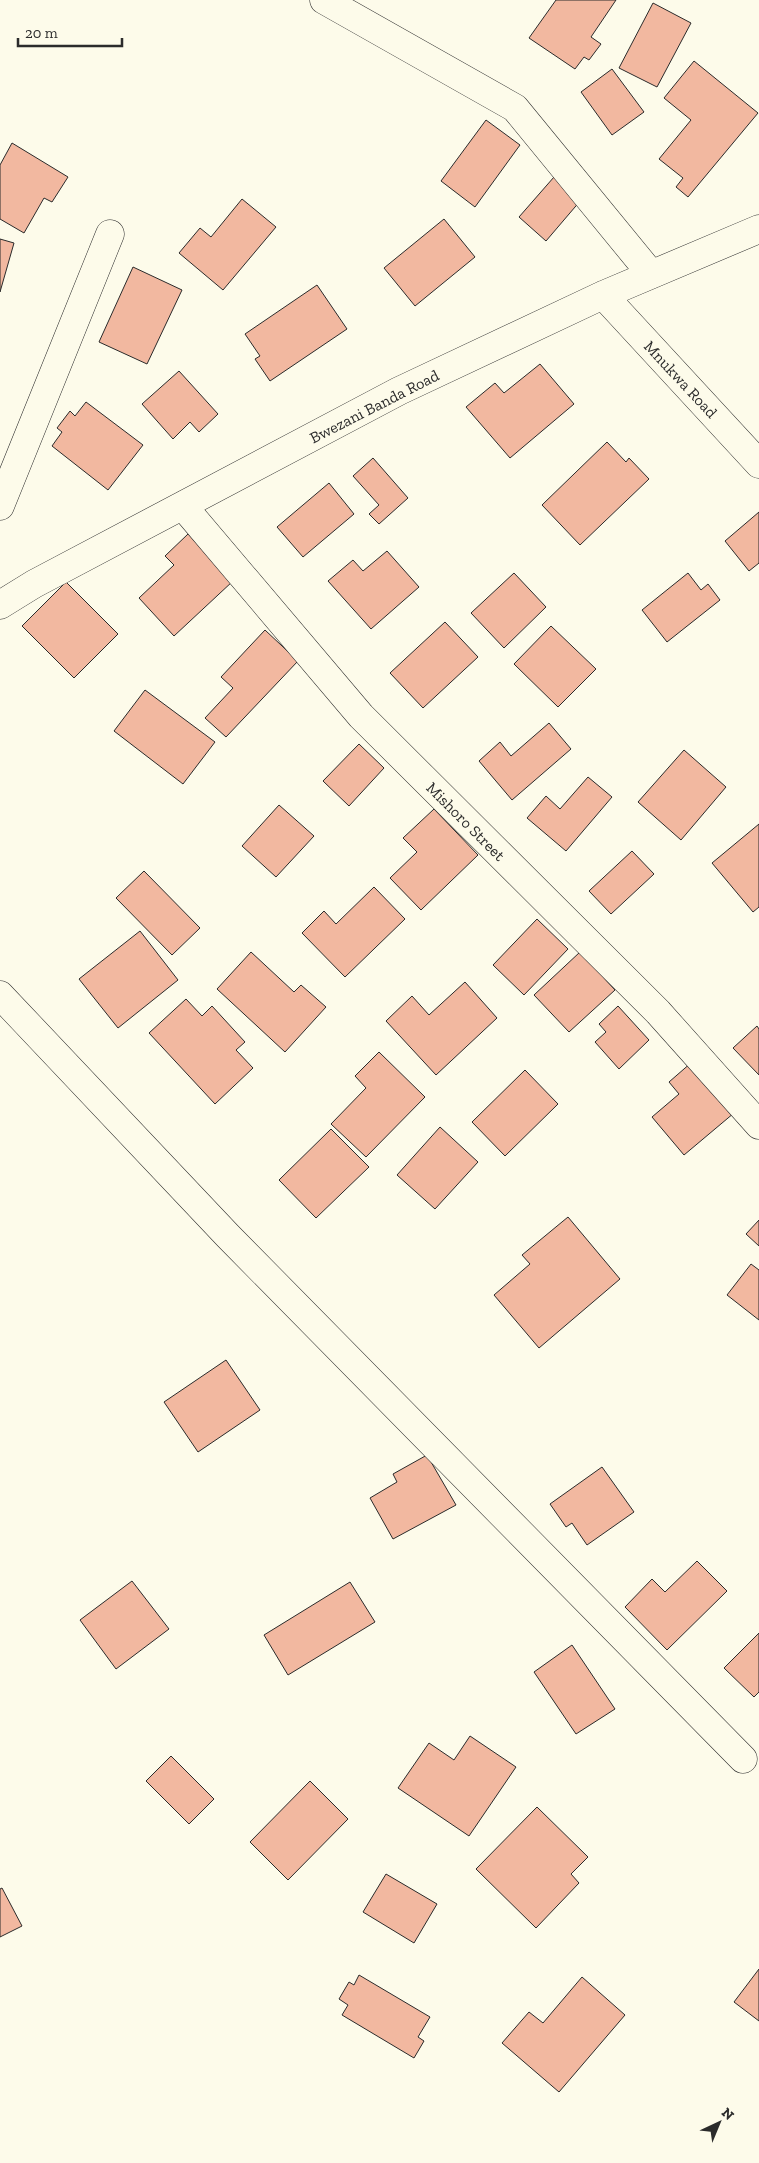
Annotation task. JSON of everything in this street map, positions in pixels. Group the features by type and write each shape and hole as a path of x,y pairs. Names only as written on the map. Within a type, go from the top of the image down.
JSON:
{"street":[{"path":"324,0 515,108 651,274"},
{"name":"Bwezani Banda Road","path":"0,605 399,391 602,295 759,230"},
{"path":"0,506 110,234"},
{"name":"Mnukwa Road","path":"602,295 759,464"},
{"name":"Mishoro Street","path":"183,506 360,716 658,1012 759,1125"},
{"path":"0,995 235,1243 743,1759"}],"building":[{"path":"556,0 616,0 591,37 601,44 589,60 584,57 575,69 529,38"},
{"path":"653,3 691,23 657,87 619,68"},
{"path":"694,61 758,113 688,197 676,187 683,178 659,159 691,120 664,98"},
{"path":"612,69 644,112 612,135 581,92"},
{"path":"486,120 520,145 475,207 441,181"},
{"path":"12,143 68,177 52,202 44,198 24,233 0,219 0,165"},
{"path":"554,177 581,200 546,241 519,217"},
{"path":"242,199 276,227 223,290 179,253 200,228 211,237"},
{"path":"444,219 475,257 415,306 384,268"},
{"path":"0,239 14,243 0,292"},
{"path":"133,267 182,290 147,364 99,342"},
{"path":"317,285 347,329 270,381 255,359 260,356 245,334"},
{"path":"540,364 574,404 510,458 466,407 495,383 504,393"},
{"path":"179,371 218,414 199,432 190,422 173,439 142,404"},
{"path":"86,402 143,445 108,490 52,446 62,432 57,428 70,411 75,416"},
{"path":"607,442 626,462 629,458 649,479 580,545 542,505"},
{"path":"373,458 408,498 379,524 369,514 379,505 353,476"},
{"path":"329,483 354,514 303,557 277,527"},
{"path":"759,512 759,563 749,571 725,541"},
{"path":"188,534 233,581 174,636 139,598 174,565 165,556"},
{"path":"387,551 419,587 371,629 328,581 353,560 363,571"},
{"path":"514,573 546,607 504,648 471,613"},
{"path":"688,573 701,590 708,584 720,600 667,642 642,610"},
{"path":"66,582 118,634 74,678 22,626"},
{"path":"445,622 478,657 423,708 390,673"},
{"path":"551,626 596,669 558,707 514,664"},
{"path":"265,630 298,661 226,737 205,718 233,688 221,677"},
{"path":"145,690 215,742 183,784 114,731"},
{"path":"549,723 571,749 512,800 479,761 500,742 511,756"},
{"path":"359,744 384,768 349,806 323,781"},
{"path":"684,750 726,787 681,840 638,802"},
{"path":"588,777 612,797 566,851 527,818 546,796 560,809"},
{"path":"279,805 314,836 276,877 242,846"},
{"path":"434,809 478,855 421,910 390,878 417,852 403,838"},
{"path":"759,824 759,907 753,912 712,863"},
{"path":"632,851 654,874 611,914 589,891"},
{"path":"144,871 200,928 172,955 116,898"},
{"path":"374,887 405,919 345,977 302,933 324,911 336,924"},
{"path":"537,919 568,949 524,995 493,965"},
{"path":"140,931 178,980 118,1028 79,979"},
{"path":"251,952 294,992 301,985 326,1007 285,1052 217,989"},
{"path":"580,952 615,990 569,1032 534,995"},
{"path":"465,982 497,1018 436,1075 386,1021 412,996 429,1015"},
{"path":"186,999 202,1016 212,1006 245,1042 236,1050 253,1068 215,1104 149,1033"},
{"path":"618,1006 649,1040 619,1069 595,1042 606,1032 599,1024"},
{"path":"757,1026 759,1029 759,1075 733,1048"},
{"path":"379,1052 425,1097 366,1157 331,1124 366,1088 355,1076"},
{"path":"692,1062 734,1113 684,1155 652,1117 679,1094 669,1082"},
{"path":"525,1070 558,1104 505,1156 472,1122"},
{"path":"440,1127 478,1162 435,1209 397,1175"},
{"path":"331,1129 369,1167 316,1218 279,1180"},
{"path":"568,1217 620,1279 539,1348 494,1295 530,1264 522,1255"},
{"path":"759,1220 759,1246 746,1234"},
{"path":"751,1264 759,1270 759,1320 727,1295"},
{"path":"226,1360 260,1410 198,1452 164,1402"},
{"path":"427,1455 456,1505 393,1539 370,1498 397,1482 393,1474"},
{"path":"602,1467 634,1512 587,1545 572,1523 566,1527 550,1504"},
{"path":"697,1561 727,1591 667,1650 625,1607 652,1579 665,1592"},
{"path":"132,1581 169,1629 116,1669 80,1620"},
{"path":"350,1582 375,1622 288,1675 264,1635"},
{"path":"759,1633 759,1692 754,1697 724,1668"},
{"path":"572,1645 615,1709 576,1734 534,1672"},
{"path":"470,1736 516,1767 469,1836 398,1788 429,1743 454,1760"},
{"path":"171,1756 214,1799 189,1824 146,1781"},
{"path":"310,1781 348,1819 288,1880 250,1842"},
{"path":"537,1807 588,1857 571,1874 579,1883 536,1928 476,1869"},
{"path":"386,1874 437,1904 414,1943 363,1912"},
{"path":"2,1888 22,1926 0,1937 0,1889"},
{"path":"759,1969 759,2021 734,2002"},
{"path":"359,1975 430,2017 418,2037 424,2041 414,2058 342,2015 348,2005 339,1999 349,1982 354,1985"},
{"path":"582,1977 625,2015 559,2092 502,2043 529,2012 543,2023"}]}
